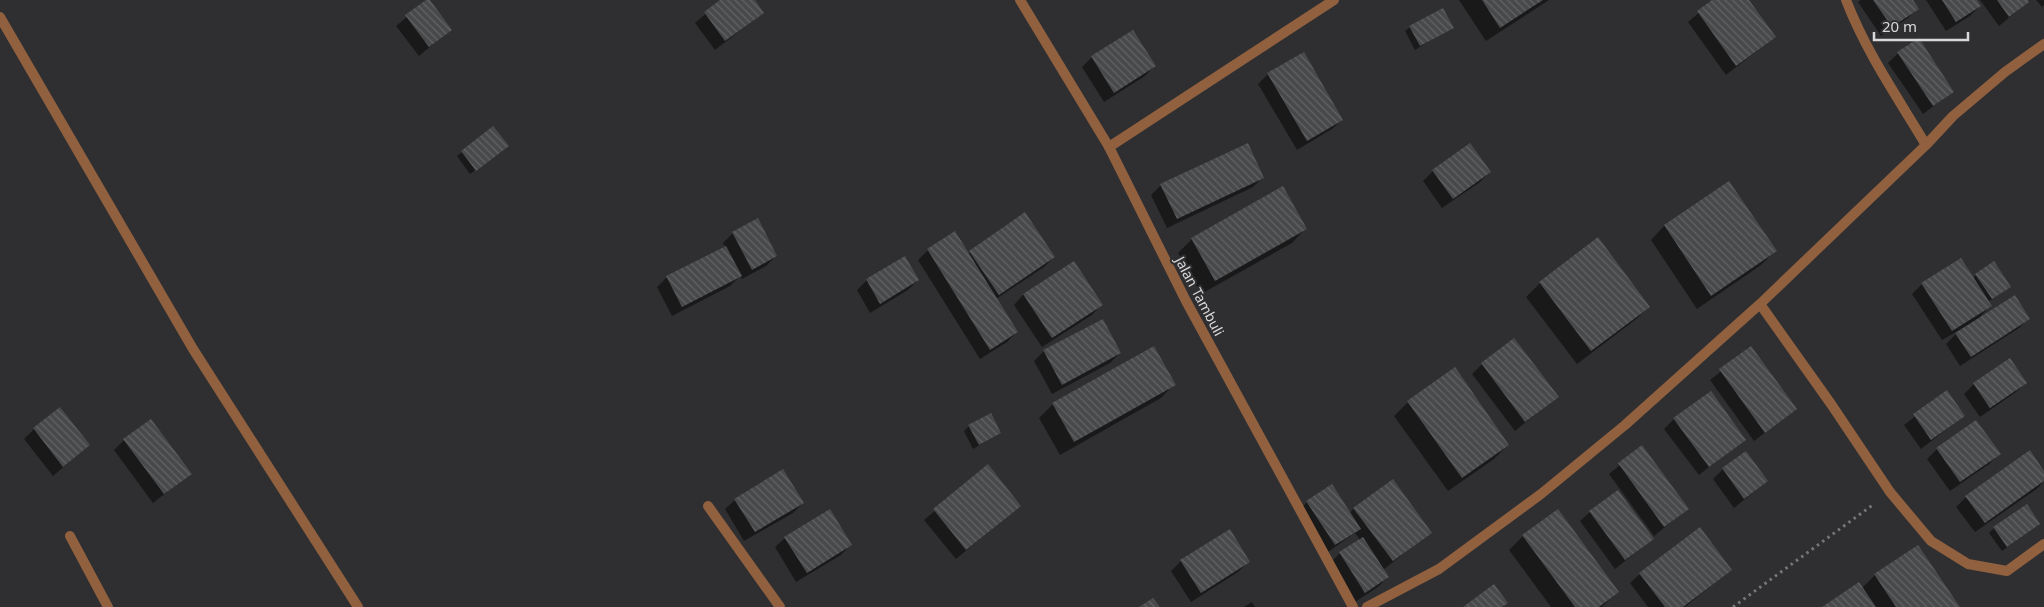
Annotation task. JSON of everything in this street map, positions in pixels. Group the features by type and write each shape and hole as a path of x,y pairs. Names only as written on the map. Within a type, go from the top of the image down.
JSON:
{"street":[{"name":"Jalan Tambuli","path":"1020,0 1109,147 1186,301 1353,607"},
{"path":"1109,147 1334,0"},
{"path":"1846,0 1855,25 1926,145"},
{"path":"0,17 193,349 358,607"},
{"path":"1367,607 1439,569 1541,494 1625,425 1760,304 1926,145 1960,109 2004,72 2044,44"},
{"path":"1760,304 1831,404 1890,492 1931,541 1968,564 2007,571 2044,544"},
{"path":"708,506 780,607"},
{"path":"70,536 108,607"}],"path":[{"path":"1733,607 1890,492"}],"building":[{"path":"426,0 430,0 452,30 429,47 405,15"},
{"path":"720,0 755,0 764,13 725,41 704,12"},
{"path":"1482,0 1543,0 1500,28"},
{"path":"1712,0 1749,0 1776,37 1736,66 1697,11"},
{"path":"1873,0 1913,0 1919,9 1892,27"},
{"path":"1942,0 1977,0 1981,6 1956,22"},
{"path":"1997,0 2028,0 2029,2 2009,17"},
{"path":"1443,8 1454,28 1420,46 1409,26"},
{"path":"1133,30 1156,66 1114,93 1091,56"},
{"path":"1919,38 1954,92 1933,106 1897,52"},
{"path":"1304,52 1343,120 1307,141 1267,73"},
{"path":"493,126 509,146 476,171 461,151"},
{"path":"1248,143 1264,178 1177,219 1160,184"},
{"path":"1470,143 1491,172 1453,199 1432,170"},
{"path":"1729,181 1777,251 1711,296 1664,225"},
{"path":"1283,186 1307,229 1215,281 1191,238"},
{"path":"1025,212 1055,257 999,295 969,251"},
{"path":"758,218 777,256 752,270 732,232"},
{"path":"955,231 1018,332 990,350 927,249"},
{"path":"1598,237 1650,307 1591,351 1539,282"},
{"path":"726,246 742,276 682,307 666,276"},
{"path":"905,256 919,280 880,304 866,279"},
{"path":"1961,258 1992,306 1952,331 1921,283"},
{"path":"1074,261 1103,305 1052,338 1023,294"},
{"path":"1994,261 2011,287 1992,299 1975,274"},
{"path":"2015,295 2030,319 1971,357 1955,333"},
{"path":"1103,319 1121,353 1062,385 1043,350"},
{"path":"1514,338 1559,397 1525,422 1481,363"},
{"path":"1154,346 1176,385 1074,442 1052,403"},
{"path":"1751,346 1797,409 1765,433 1719,369"},
{"path":"2010,358 2027,383 1990,408 1973,383"},
{"path":"1455,367 1509,445 1462,478 1407,401"},
{"path":"1947,390 1965,416 1931,440 1913,414"},
{"path":"1711,391 1746,440 1709,467 1673,418"},
{"path":"60,407 90,445 63,467 33,428"},
{"path":"991,413 1001,433 979,445 968,425"},
{"path":"151,419 192,474 164,494 123,439"},
{"path":"1976,420 2001,454 1960,482 1936,448"},
{"path":"1642,445 1689,509 1664,527 1618,463"},
{"path":"2030,450 2044,471 2044,481 1985,523 1965,496"},
{"path":"1746,451 1768,481 1744,499 1722,468"},
{"path":"988,464 1021,506 966,550 933,509"},
{"path":"783,469 804,503 755,532 734,499"},
{"path":"1393,479 1432,533 1393,561 1353,508"},
{"path":"1332,484 1361,529 1335,545 1306,501"},
{"path":"1618,490 1654,539 1625,560 1589,511"},
{"path":"2027,504 2040,524 2007,547 1993,527"},
{"path":"830,509 852,545 807,573 784,537"},
{"path":"1558,509 1619,592 1599,607 1575,607 1522,535"},
{"path":"1700,527 1732,570 1683,607 1665,607 1639,573"},
{"path":"1230,529 1250,562 1201,593 1180,560"},
{"path":"1363,537 1389,577 1365,593 1339,552"},
{"path":"1918,545 1960,607 1896,607 1874,574"},
{"path":"1859,582 1876,607 1822,607"},
{"path":"1494,584 1508,603 1502,607 1463,607"},
{"path":"1153,598 1160,607 1139,607"}]}
